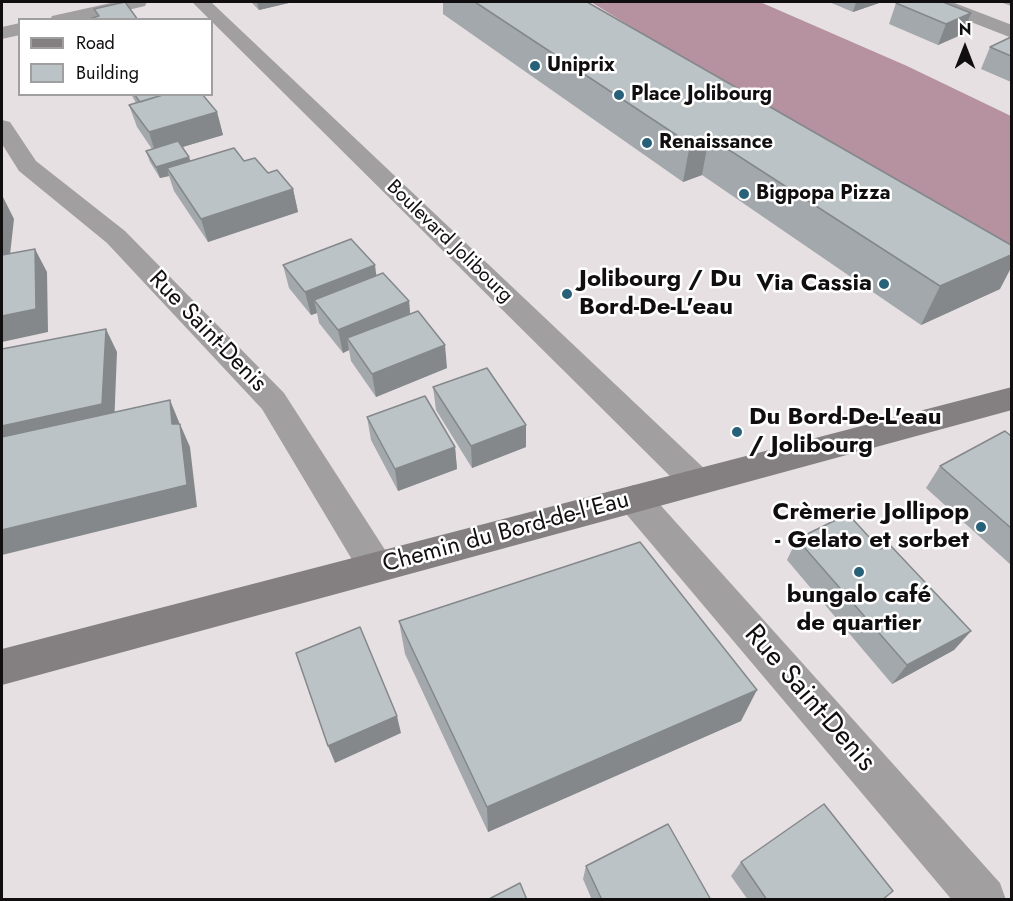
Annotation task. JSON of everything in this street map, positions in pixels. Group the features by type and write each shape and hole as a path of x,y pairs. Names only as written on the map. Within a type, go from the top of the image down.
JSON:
{"street":[{"path":"68,18 138,2"},
{"name":"Boulevard Jolibourg","path":"201,2 698,482"},
{"path":"938,2 1011,32"},
{"path":"2,33 18,29"},
{"name":"Rue Saint-Denis","path":"2,127 27,166 116,237 273,401 376,567"},
{"name":"Chemin du Bord-de-l'Eau","path":"2,667 1011,398"},
{"name":"Rue Saint-Denis","path":"634,499 983,900"}],"shaded area":[{"path":"591,2 760,2 907,66 1011,116 1011,261"}],"building":[{"path":"125,2 137,18 92,18 99,16 94,9"},
{"path":"475,2 587,2 1011,245 1011,255 940,286 709,137 690,144"},
{"path":"943,2 971,13 946,24 896,3"},
{"path":"1011,37 1011,56 990,47"},
{"path":"136,96 160,96 140,102"},
{"path":"159,96 204,96 217,112 149,132 129,105"},
{"path":"178,141 189,157 156,167 146,151"},
{"path":"234,148 244,161 255,158 268,173 277,170 293,189 201,219 167,168"},
{"path":"351,239 375,265 305,292 283,265"},
{"path":"35,249 36,309 2,316 2,255"},
{"path":"383,273 409,301 338,330 314,300"},
{"path":"418,311 445,345 372,374 347,338"},
{"path":"106,329 102,404 2,426 2,349"},
{"path":"487,368 526,425 471,446 433,387"},
{"path":"425,396 455,447 395,469 367,417"},
{"path":"170,400 172,424 180,424 187,485 2,530 2,437"},
{"path":"1005,431 1011,436 1011,528 940,466"},
{"path":"848,514 880,549 890,545 971,631 907,665 797,539"},
{"path":"640,542 757,690 487,807 399,621"},
{"path":"360,627 397,716 328,746 296,653"},
{"path":"824,804 893,891 882,900 767,900 741,862"},
{"path":"668,824 711,900 602,900 586,866"},
{"path":"520,883 527,900 487,900"}],"place":[{"name":"Uniprix","path":"535,66"},
{"name":"Place Jolibourg","path":"619,95"},
{"name":"Renaissance","path":"647,143"},
{"name":"Bigpopa Pizza","path":"744,194"},
{"name":"Via Cassia","path":"884,284"},
{"name":"Jolibourg / Du Bord-De-L'eau","path":"567,294"},
{"name":"Du Bord-De-L'eau / Jolibourg","path":"737,432"},
{"name":"Crèmerie Jollipop - Gelato et sorbet","path":"981,527"},
{"name":"bungalo café de quartier","path":"859,572"}]}
